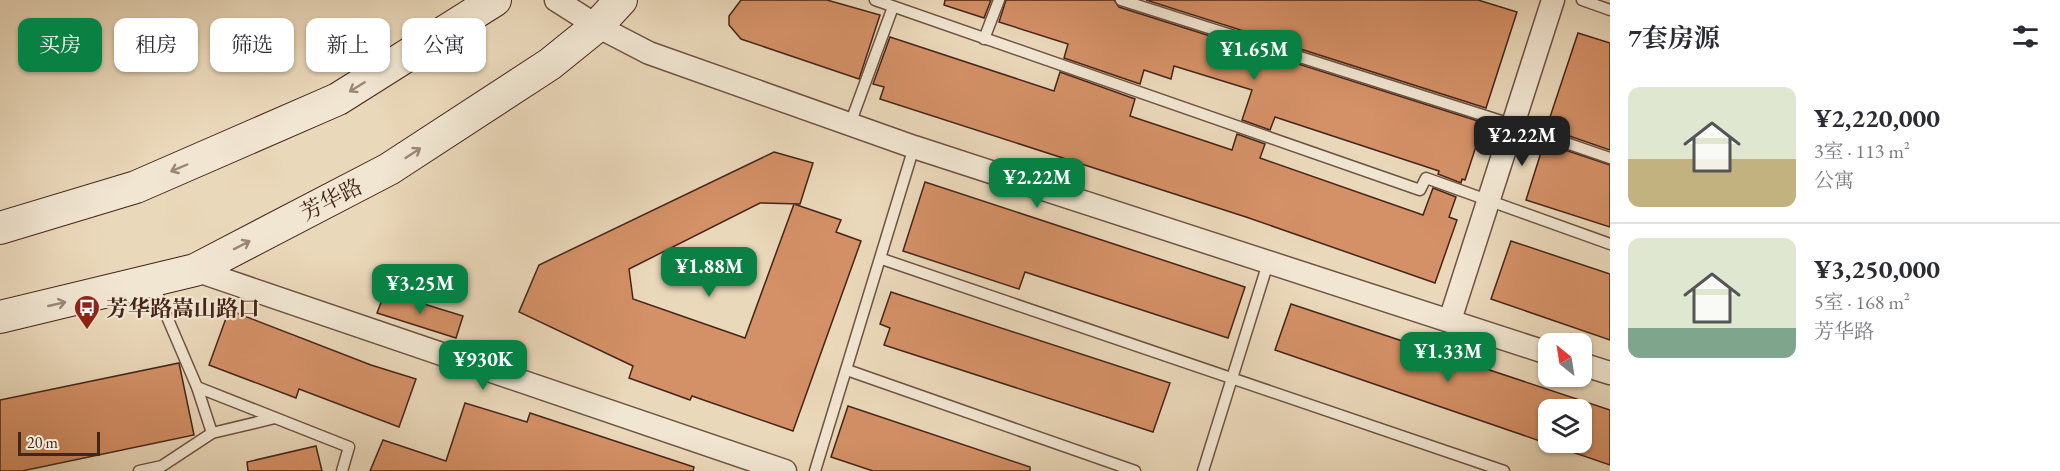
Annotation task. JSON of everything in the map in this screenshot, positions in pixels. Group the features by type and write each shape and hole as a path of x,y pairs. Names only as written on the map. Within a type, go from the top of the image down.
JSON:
{"main road":[{"path":"0,228 135,187 338,99 495,0"},
{"name":"芳华路","path":"0,317 195,270 389,169 550,64 597,26 621,0"}],"street":[{"path":"556,0 597,26 649,53 914,147 1538,350"},
{"path":"1450,320 1552,0"},
{"path":"195,270 785,471"},
{"path":"1592,367 1610,373"}],"lane":[{"path":"875,0 1420,190 1426,178 1610,244"},
{"path":"984,39 999,0"},
{"path":"1121,0 1514,125 1610,158"},
{"path":"1582,0 1610,10"},
{"path":"850,124 893,7"},
{"path":"815,471 882,259 914,147"},
{"path":"882,259 1504,471"},
{"path":"1203,471 1234,379 1268,263"},
{"path":"152,282 197,387 212,433"},
{"path":"847,370 1135,471"},
{"path":"197,387 349,447 342,471"},
{"path":"139,471 162,466 212,433 275,418"}],"building":[{"path":"741,0 827,0 880,15 859,79 741,39 729,25 729,16"},
{"path":"945,0 991,0 984,18 944,5"},
{"path":"1006,0 1114,0 1119,7 1481,122 1478,130 1481,131 1465,180 1462,179 1461,183 1438,174 1439,171 1275,117 1270,130 1242,120 1252,90 1174,66 1171,79 1144,70 1140,84 1064,58 1068,44 999,22"},
{"path":"1146,0 1478,0 1517,12 1486,108"},
{"path":"1578,33 1610,43 1610,150 1549,129 1550,124 1548,123"},
{"path":"890,37 1054,91 1060,72 1135,99 1130,116 1232,150 1237,134 1265,144 1260,158 1423,215 1433,188 1456,197 1449,217 1457,220 1435,283 1246,217 880,99 884,87 873,84"},
{"path":"1544,143 1610,165 1610,227 1526,200"},
{"path":"774,152 813,163 800,204 760,203 629,269 633,299 745,338 794,204 841,220 836,232 861,241 793,431 692,396 690,400 629,378 633,366 519,312 539,265"},
{"path":"925,182 1245,287 1228,338 1025,272 1019,289 903,251"},
{"path":"1511,241 1610,274 1610,340 1592,333 1491,299"},
{"path":"385,292 463,316 456,338 377,313"},
{"path":"891,292 1170,383 1153,432 884,345 890,328 880,324"},
{"path":"1291,304 1577,399 1538,399 1538,440 1275,350"},
{"path":"229,310 371,365 416,379 399,427 299,389 296,398 209,365"},
{"path":"179,363 194,435 22,471 0,471 0,400"},
{"path":"465,403 527,422 530,413 694,467 693,471 370,471 383,440 446,461"},
{"path":"1592,404 1610,410 1610,465 1575,453 1592,453"},
{"path":"848,406 1030,467 1030,471 873,471 831,457"},
{"path":"316,446 322,471 248,471 247,462"}],"place":[{"name":"芳华路嵩山路口","path":"87,331"}]}
